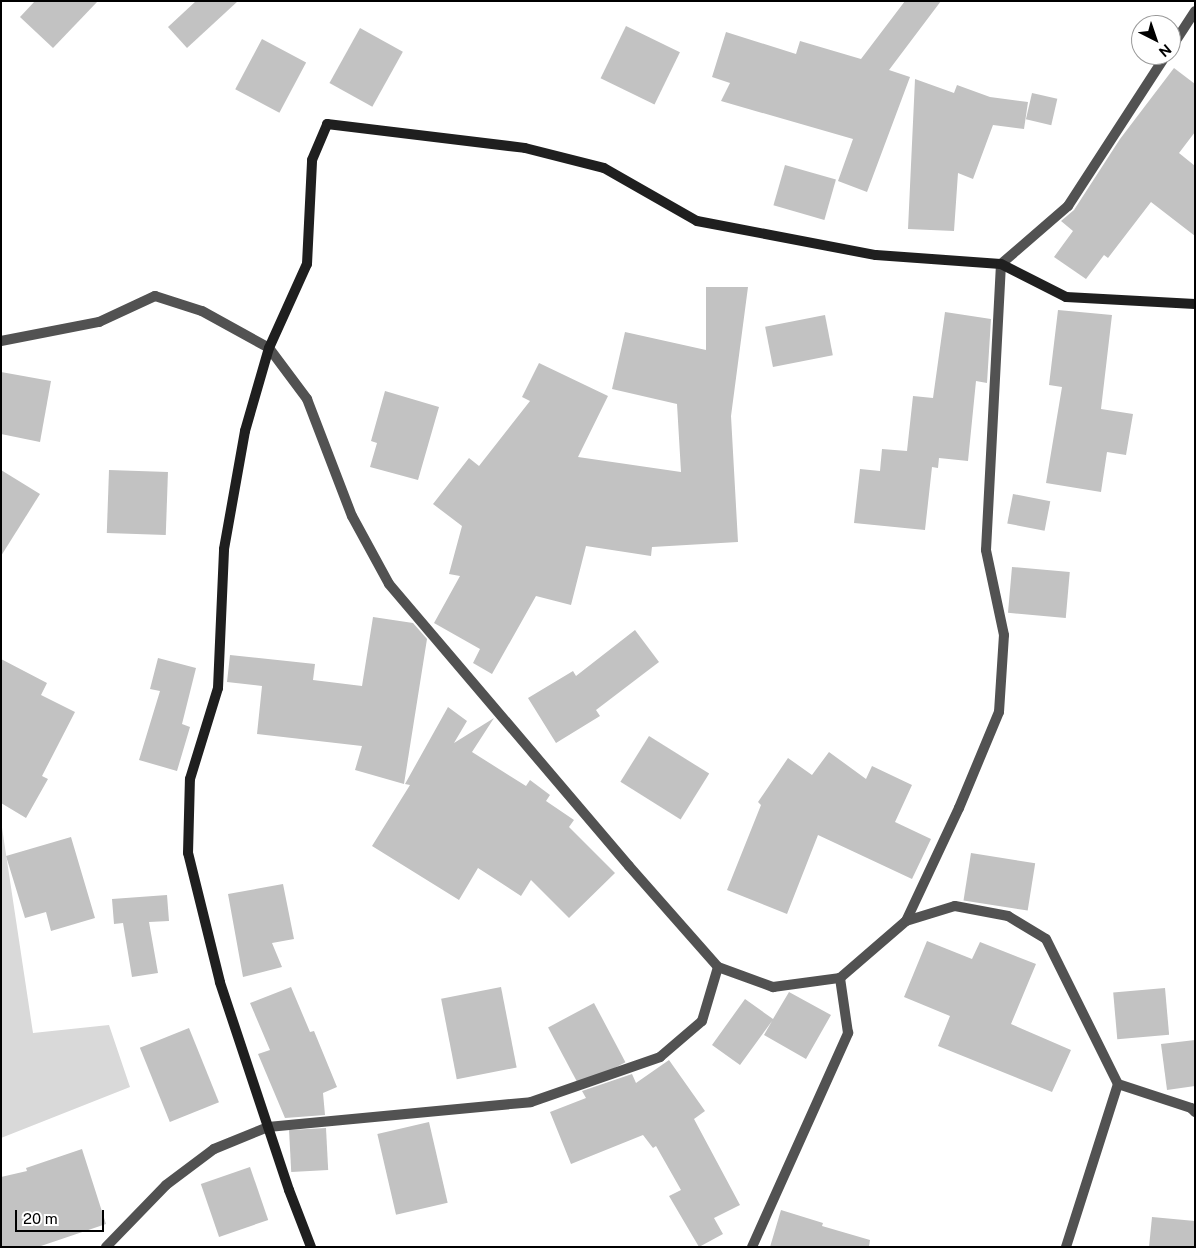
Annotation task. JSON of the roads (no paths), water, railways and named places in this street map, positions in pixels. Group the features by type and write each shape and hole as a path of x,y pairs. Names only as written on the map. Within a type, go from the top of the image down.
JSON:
{"street":[{"path":"1181,33 1195,11"},
{"path":"906,921 959,808 999,712 1004,635 986,550 1001,264 1068,206 1160,65"},
{"path":"311,1247 289,1190 220,982 188,854 190,779 218,688 224,549 245,431 269,348 308,264 312,160 327,124 525,148 587,163 604,168 697,221 876,255 1001,264 1066,297 1195,304"},
{"path":"1,341 100,322 155,296 202,311 269,348 307,399 352,516 389,584 629,866 718,967 773,987 840,978 906,921 955,906 1008,916 1046,939 1118,1084 1066,1247"},
{"path":"106,1247 166,1185 214,1149 268,1127 531,1102 660,1057 702,1021 718,967"},
{"path":"752,1247 848,1033 840,978"},
{"path":"1118,1084 1191,1108 1195,1112"}]}
